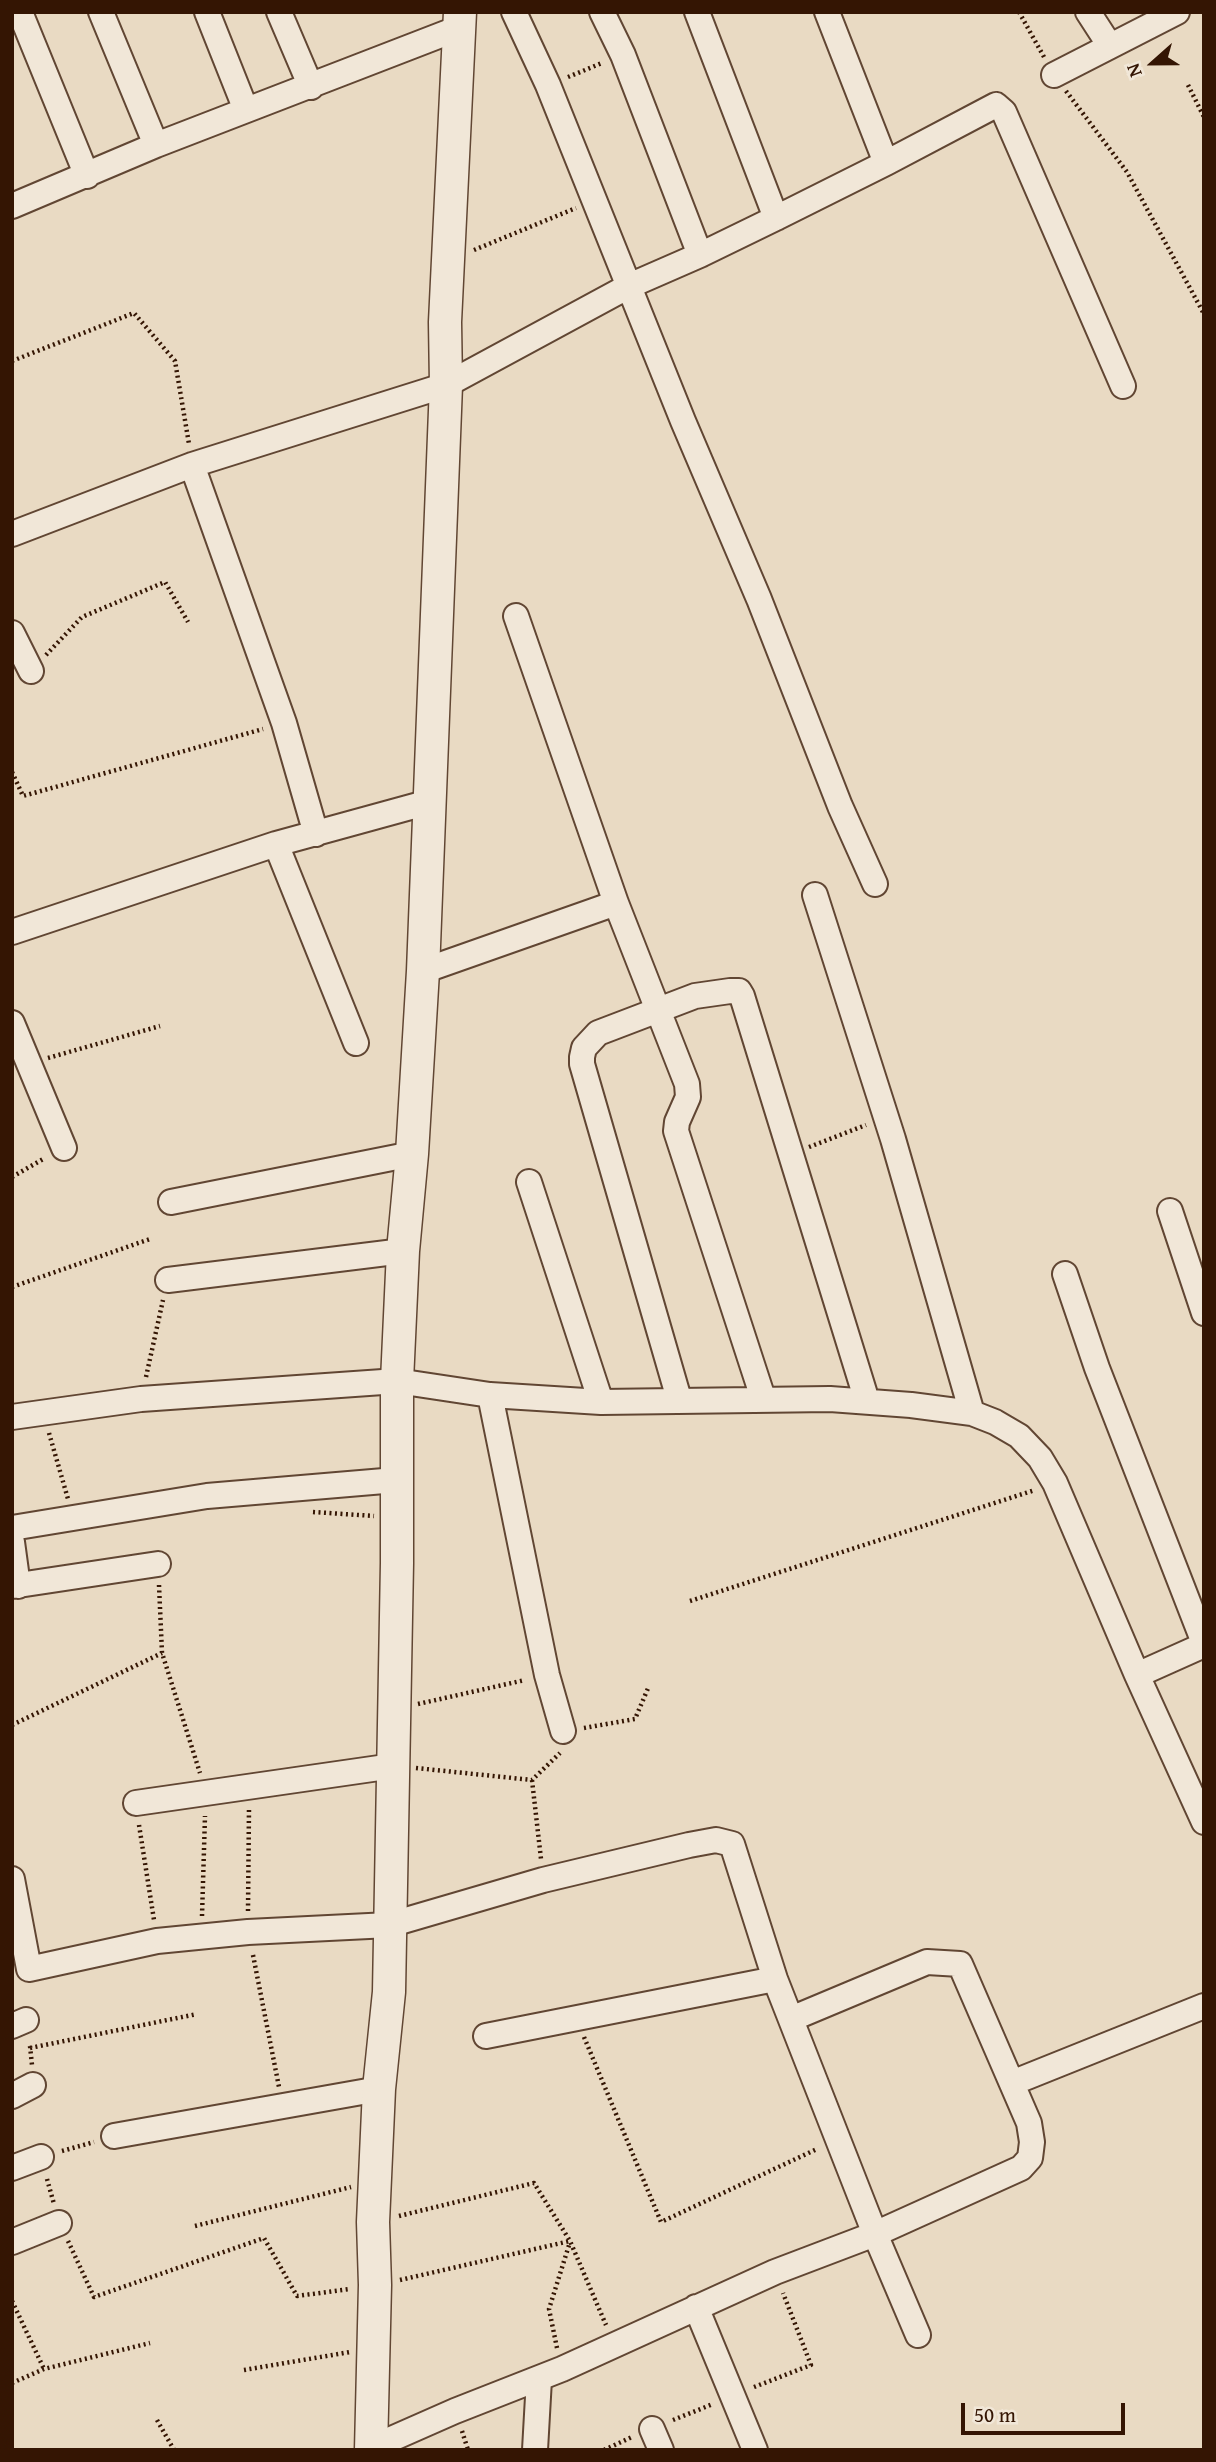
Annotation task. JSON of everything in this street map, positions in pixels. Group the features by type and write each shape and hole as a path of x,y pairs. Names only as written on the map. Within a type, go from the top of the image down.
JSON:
{"street":[{"path":"20,12 87,176"},
{"path":"101,12 156,145"},
{"path":"207,12 246,110"},
{"path":"279,12 311,87"},
{"path":"514,12 548,85 683,421 759,599 840,806 875,884"},
{"path":"602,12 623,55 700,255"},
{"path":"697,12 776,218"},
{"path":"827,12 886,163"},
{"path":"1088,12 1110,46"},
{"path":"1054,75 1177,12"},
{"path":"12,206 156,145 311,87 459,20 444,322 446,385 423,971 403,1251 397,1381 397,1563 388,1992 379,2089 373,2222 375,2285 371,2449 455,2411 562,2369 696,2306 875,2234 1021,2168 1030,2158 1032,2142 1029,2123 960,1964 927,1962 791,2019"},
{"path":"12,534 192,466 446,385 629,286 776,218 996,104 1004,112 1123,386"},
{"path":"192,466 284,723 316,834"},
{"path":"516,616 616,903 688,1091 677,1122 678,1142 763,1398"},
{"path":"12,633 31,671"},
{"path":"12,932 276,844 429,802"},
{"path":"276,844 356,1043"},
{"path":"815,895 886,1117 972,1413"},
{"path":"423,971 616,903"},
{"path":"679,1399 582,1064 584,1048 598,1033 695,996 739,991 867,1401"},
{"path":"14,1031 31,1063 64,1148"},
{"path":"171,1202 412,1154"},
{"path":"529,1182 601,1402"},
{"path":"1170,1212 1204,1313"},
{"path":"168,1280 403,1251"},
{"path":"1065,1274 1097,1368 1204,1644 1137,1675"},
{"path":"12,1417 141,1399 397,1381 490,1395 601,1402 763,1398 867,1401 972,1413 1019,1436 1040,1458 1055,1483 1137,1675 1204,1822"},
{"path":"490,1395 547,1675 563,1731"},
{"path":"12,1528 206,1496 396,1480"},
{"path":"12,1542 15,1586 158,1564"},
{"path":"136,1803 393,1766"},
{"path":"14,1894 29,1969 157,1941 248,1932 389,1925 543,1880 689,1845 716,1840 732,1844 775,1979 837,2140 918,2335"},
{"path":"486,2036 775,1979"},
{"path":"1012,2082 1204,2006"},
{"path":"114,2136 379,2089"},
{"path":"12,2168 41,2157"},
{"path":"12,2242 59,2223"},
{"path":"696,2306 755,2450"},
{"path":"535,2450 539,2379"}],"path":[{"path":"1019,12 1054,75 1127,172 1204,314"},
{"path":"548,85 623,55"},
{"path":"1188,85 1204,117"},
{"path":"447,260 595,200"},
{"path":"12,361 134,313 176,361 192,466"},
{"path":"31,671 82,617 165,582 188,622"},
{"path":"12,772 23,796 284,723"},
{"path":"31,1063 160,1026"},
{"path":"792,1154 886,1117"},
{"path":"12,1177 64,1148"},
{"path":"12,1286 150,1239"},
{"path":"141,1399 168,1280"},
{"path":"43,1412 73,1519"},
{"path":"690,1601 1055,1483"},
{"path":"158,1564 162,1653 206,1791 202,1938"},
{"path":"12,1726 162,1653"},
{"path":"393,1709 547,1675"},
{"path":"393,1766 532,1780 560,1755 563,1731 635,1719 649,1686"},
{"path":"532,1780 543,1880"},
{"path":"249,1786 248,1932 282,2105"},
{"path":"136,1803 157,1941"},
{"path":"30,2048 197,2014"},
{"path":"576,2017 661,2222 837,2140"},
{"path":"114,2136 41,2157 59,2223 94,2297 264,2238 297,2296 375,2285 570,2241"},
{"path":"195,2226 375,2181"},
{"path":"373,2222 534,2183 570,2241 615,2345"},
{"path":"562,2369 549,2309 570,2241"},
{"path":"604,2450 657,2439 734,2395 811,2365 775,2273"},
{"path":"12,2301 44,2369"},
{"path":"12,2383 44,2369 150,2343"},
{"path":"244,2370 372,2348"},
{"path":"157,2420 174,2450"}]}
